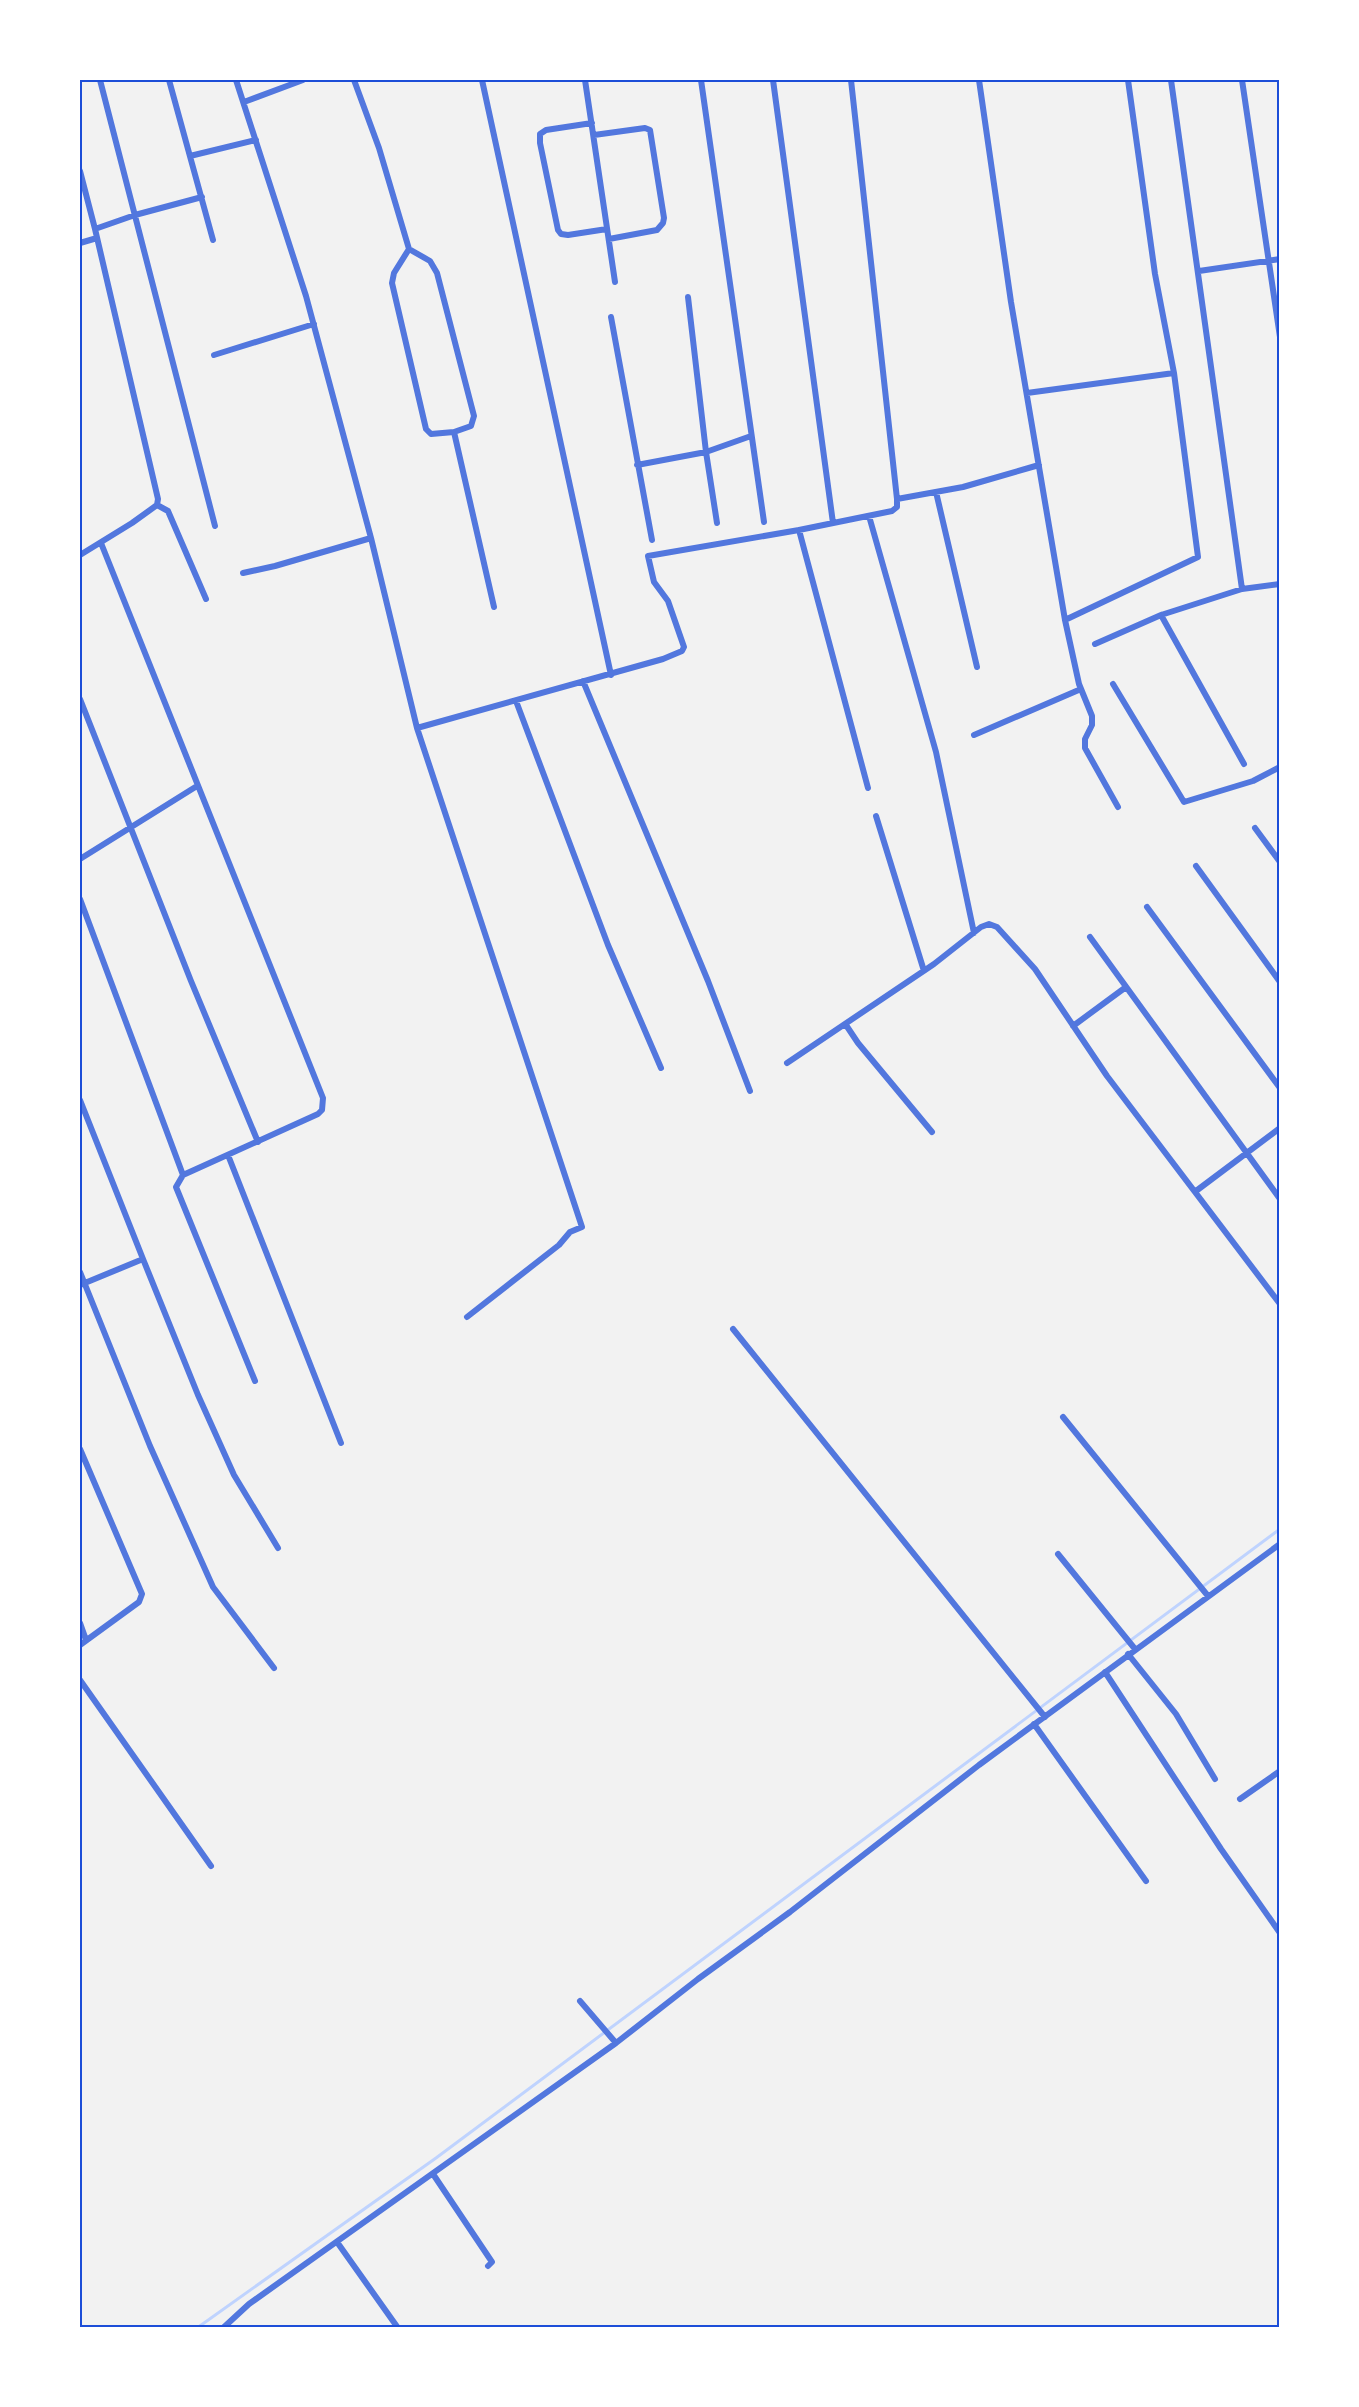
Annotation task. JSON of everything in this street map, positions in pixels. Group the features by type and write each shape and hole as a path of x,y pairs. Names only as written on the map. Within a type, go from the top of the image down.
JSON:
{"street":[{"path":"100,80 215,526"},
{"path":"169,80 213,240"},
{"path":"236,80 295,257 314,324 371,538 417,728 582,1227 570,1232 559,1245 467,1317"},
{"path":"244,102 303,80"},
{"path":"354,80 379,148 409,249 430,261 434,267 474,416 471,426 454,432 431,434 426,429 392,283 394,273 409,249"},
{"path":"482,80 611,675"},
{"path":"585,80 615,282"},
{"path":"700,80 764,522"},
{"path":"773,80 833,523"},
{"path":"417,728 611,675 663,659 684,649 668,601 654,582 648,555 799,530 891,511 897,507 851,80"},
{"path":"979,80 1009,291 1065,620 1081,689 1092,716 1092,725 1085,739 1085,748 1118,807"},
{"path":"1065,620 1198,558 1174,373 1155,274 1128,80"},
{"path":"1171,80 1242,589"},
{"path":"1242,80 1280,336"},
{"path":"592,123 546,130 540,134 540,143 558,230 561,234 607,229"},
{"path":"594,135 645,128 650,130 664,218 657,230 609,239"},
{"path":"190,156 256,140"},
{"path":"80,171 158,499 157,505 80,555"},
{"path":"95,229 135,215 202,197"},
{"path":"80,243 97,238"},
{"path":"1199,271 1280,259"},
{"path":"688,297 706,452 717,523"},
{"path":"611,317 652,540"},
{"path":"214,355 314,324"},
{"path":"1026,393 1174,373"},
{"path":"454,432 494,607"},
{"path":"637,465 706,452 751,436"},
{"path":"897,499 963,487 1039,465"},
{"path":"936,492 977,667"},
{"path":"157,505 168,511 206,599"},
{"path":"869,516 936,752 974,933"},
{"path":"799,530 868,788"},
{"path":"243,573 371,538"},
{"path":"101,543 323,1098 322,1110 318,1114 183,1175 176,1187 255,1381"},
{"path":"1095,645 1161,615 1242,589 1280,584"},
{"path":"1161,615 1244,764"},
{"path":"583,681 708,981 750,1091"},
{"path":"1113,684 1184,802 1253,781 1280,767"},
{"path":"974,735 1081,689"},
{"path":"80,699 191,981 258,1142"},
{"path":"516,701 608,945 661,1068"},
{"path":"80,859 197,786"},
{"path":"876,816 924,971"},
{"path":"1255,828 1280,862"},
{"path":"1196,866 1280,982"},
{"path":"80,899 183,1175"},
{"path":"1147,907 1280,1088"},
{"path":"787,1063 924,971 974,933 989,924 997,927 1035,969 1107,1076 1280,1304"},
{"path":"1090,937 1280,1199"},
{"path":"1073,1026 1126,987"},
{"path":"846,1025 858,1043 932,1132"},
{"path":"80,1100 198,1395 234,1475 278,1548"},
{"path":"1196,1191 1280,1128"},
{"path":"228,1155 341,1443"},
{"path":"82,1284 143,1259"},
{"path":"80,1272 82,1284 150,1446 213,1587 274,1668"},
{"path":"734,1329 1043,1715"},
{"path":"1064,1418 1207,1595"},
{"path":"80,1449 142,1594 139,1602 80,1645"},
{"path":"223,2328 249,2304 616,2043 698,1978 790,1912 1043,1715 1280,1544"},
{"path":"1058,1554 1136,1649"},
{"path":"80,1623 86,1640"},
{"path":"1128,1654 1176,1714 1215,1779"},
{"path":"1105,1672 1221,1849 1280,1933"},
{"path":"80,1680 212,1866"},
{"path":"1034,1724 1146,1881"},
{"path":"1240,1799 1280,1771"},
{"path":"580,2001 616,2043"},
{"path":"433,2174 492,2262 488,2266"},
{"path":"337,2242 398,2328"}],"waterway":[{"path":"197,2328 436,2158 1280,1529"}]}
